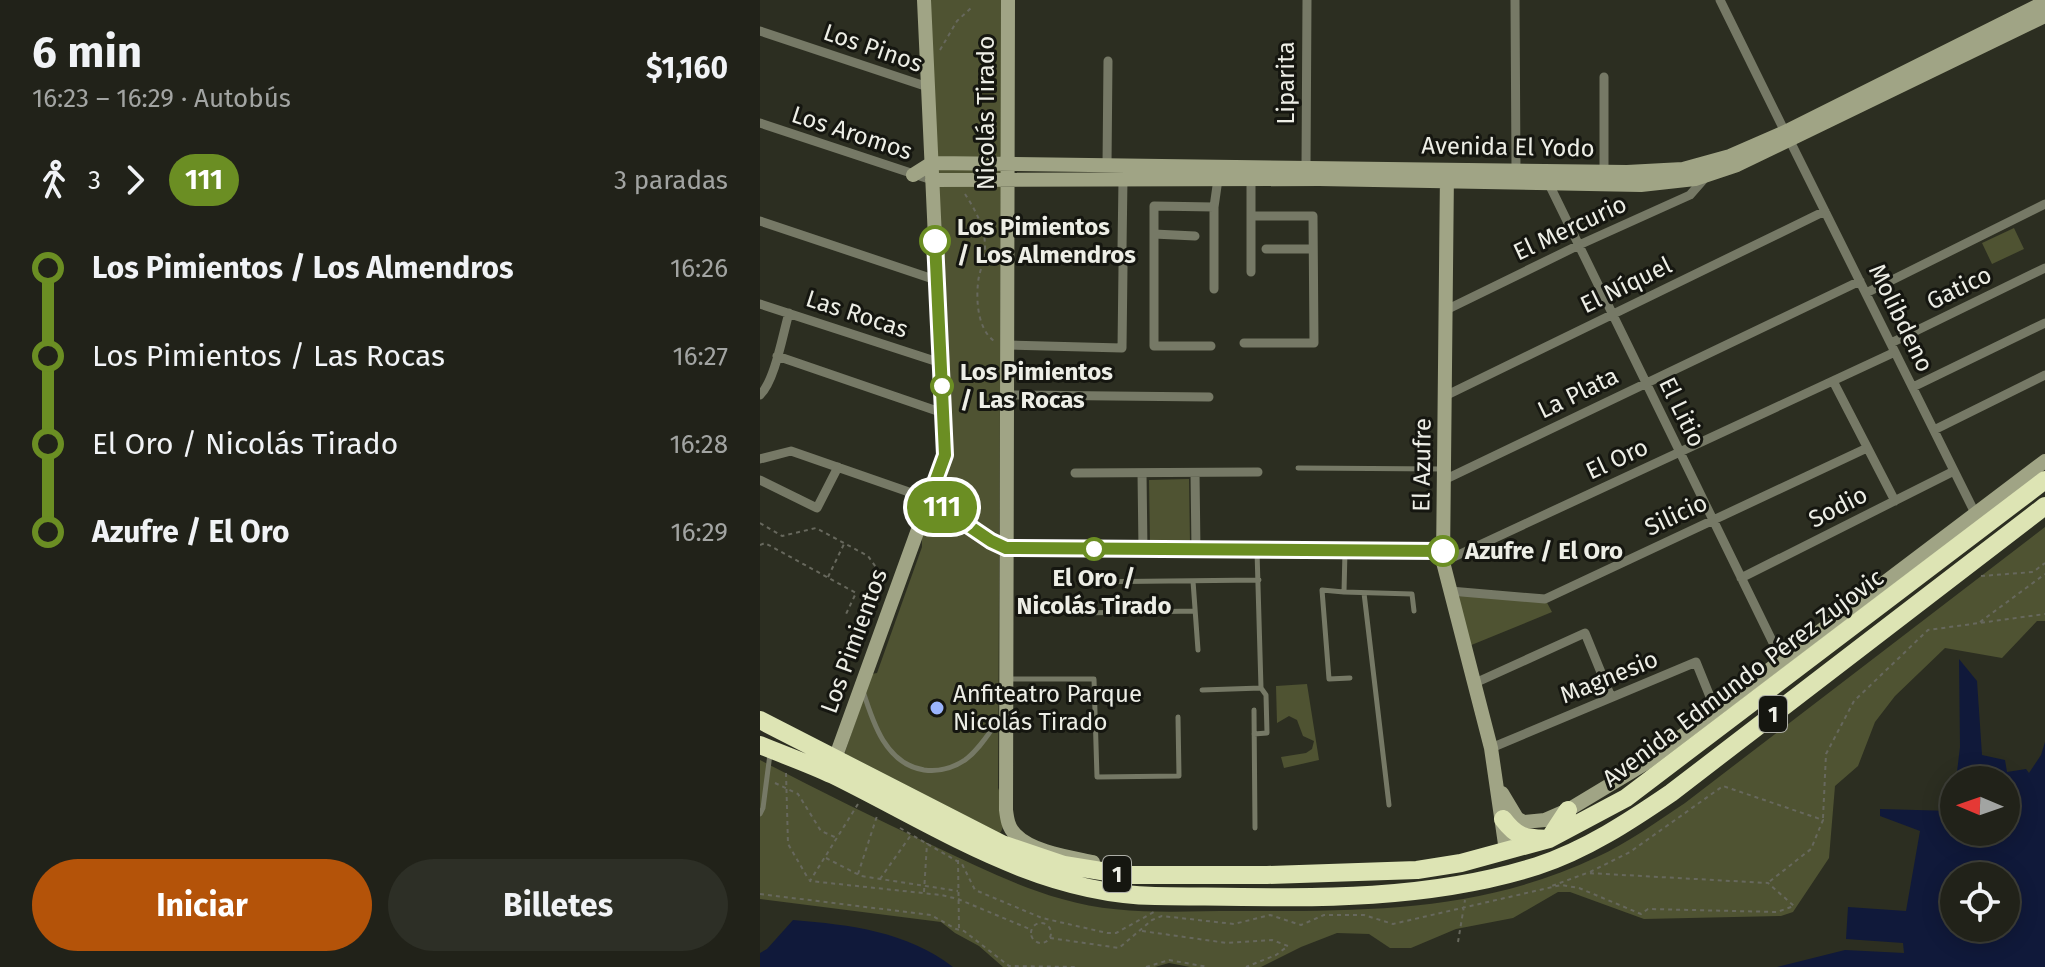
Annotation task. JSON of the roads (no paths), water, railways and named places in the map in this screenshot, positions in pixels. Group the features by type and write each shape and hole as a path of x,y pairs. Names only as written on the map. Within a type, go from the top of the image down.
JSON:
{"highway":[{"name":"Avenida Edmundo Pérez Zujovic","path":"767,751 833,766 1002,844 1043,859 1106,873 1267,875 1417,870 1549,839 1626,798 2045,480"},
{"name":"Avenida Edmundo Pérez Zujovic","path":"760,720 833,766 998,859 1054,881 1104,893 1155,896 1358,895 1472,887 1540,865 1638,815 1671,793 2045,506"},
{"path":"1503,819 1514,833 1525,838 1549,839 1568,810"},
{"path":"1472,887 1498,866 1506,851"}],"street":[{"name":"Los Pimientos","path":"833,766 945,455 924,0"},
{"name":"Nicolás Tirado","path":"1008,0 1006,810 1015,834 1040,848 1079,859 1165,874"},
{"name":"Liparita","path":"1306,166 1307,0"},
{"path":"1515,0 1516,169"},
{"name":"Molibdeno","path":"1720,0 1975,513"},
{"name":"Avenida El Yodo","path":"932,180 1008,171 1107,165 1306,166 1548,182 1671,183 1706,176 1737,165 2045,2"},
{"name":"Avenida El Yodo","path":"932,163 1123,179 1251,179 1516,169 1664,171 1702,165 1787,136 2045,16"},
{"name":"Los Pinos","path":"760,31 928,87"},
{"path":"1107,165 1108,61"},
{"path":"1604,77 1604,171"},
{"name":"Los Aromos","path":"760,123 932,180"},
{"path":"913,175 932,163"},
{"name":"El Azufre","path":"1447,174 1443,556 1491,748 1506,851"},
{"name":"El Mercurio","path":"1446,310 1690,195 1706,176"},
{"path":"1122,249 1123,179"},
{"path":"1214,289 1214,207 1218,179"},
{"path":"1251,179 1251,272"},
{"name":"El Litio","path":"1548,182 1781,659"},
{"path":"1866,293 2045,204"},
{"path":"1211,346 1154,346 1154,206 1214,207"},
{"name":"El Níquel","path":"1445,396 1825,211"},
{"path":"1244,343 1314,343 1313,216 1251,216"},
{"path":"760,221 936,280"},
{"path":"1154,234 1195,236"},
{"path":"1266,249 1313,249"},
{"path":"1006,345 1122,348 1123,267"},
{"name":"Gatico","path":"1893,347 2045,268"},
{"name":"La Plata","path":"1444,474 1646,383 1860,281"},
{"name":"Las Rocas","path":"760,304 941,363"},
{"path":"762,391 777,356 789,313"},
{"path":"1913,387 2045,323"},
{"name":"El Oro","path":"1006,548 1345,550 1443,556 1833,381 1893,347"},
{"path":"777,356 943,413"},
{"path":"1934,430 2045,375"},
{"path":"1833,381 1895,501"},
{"path":"1006,395 1209,397"},
{"name":"Silicio","path":"1450,591 1545,599 1867,448"},
{"path":"760,459 791,451 929,499 1006,548"},
{"name":"Avenida Edmundo Pérez Zujovic","path":"1498,788 1517,818 1523,822 1545,820 1568,810 1646,763 2045,461"},
{"path":"760,480 817,508 838,467"},
{"name":"Sodio","path":"1741,578 1954,471"},
{"path":"1075,473 1258,472"},
{"path":"1142,473 1143,549"},
{"path":"1195,473 1196,550"},
{"path":"1475,683 1585,633 1611,697"},
{"name":"Magnesio","path":"1491,748 1696,662 1715,709"}],"lane":[{"path":"1298,468 1444,474"},
{"path":"1254,734 1267,733 1266,695 1261,688 1257,550"},
{"path":"1344,592 1345,550"},
{"path":"1079,582 1259,580"},
{"path":"1193,581 1198,650"},
{"path":"1350,678 1329,679 1322,590 1412,594 1414,611"},
{"path":"1364,593 1389,805"},
{"path":"1080,613 1195,611"},
{"path":"1005,679 1094,679 1097,777 1179,776 1178,717"},
{"path":"861,686 874,726 894,756 920,769 935,771 951,768 967,759 1005,711"},
{"path":"1202,690 1261,688"},
{"path":"1254,710 1255,828"},
{"path":"760,814 767,779 767,751"}],"water":[{"path":"1959,659 1977,681 1982,755 2005,760 2006,766 1958,766"},
{"path":"2045,742 2045,967 1777,967 1845,950 1904,953 1903,943 1846,939 1848,907 1906,911 1920,831 1880,816 1880,809 1940,811 1940,846 2020,846 2020,770 2026,769 2029,773 2041,755"},
{"path":"793,920 877,932 916,945 953,967 760,967 760,953"}],"place":[{"name":"Los Pimientos / Los Almendros","path":"935,241"},
{"name":"Los Pimientos / Las Rocas","path":"942,386"},
{"name":"El Oro / Nicolás Tirado","path":"1094,549"},
{"name":"Azufre / El Oro","path":"1443,551"},
{"name":"Anfiteatro Parque Nicolás Tirado","path":"937,708"}]}
